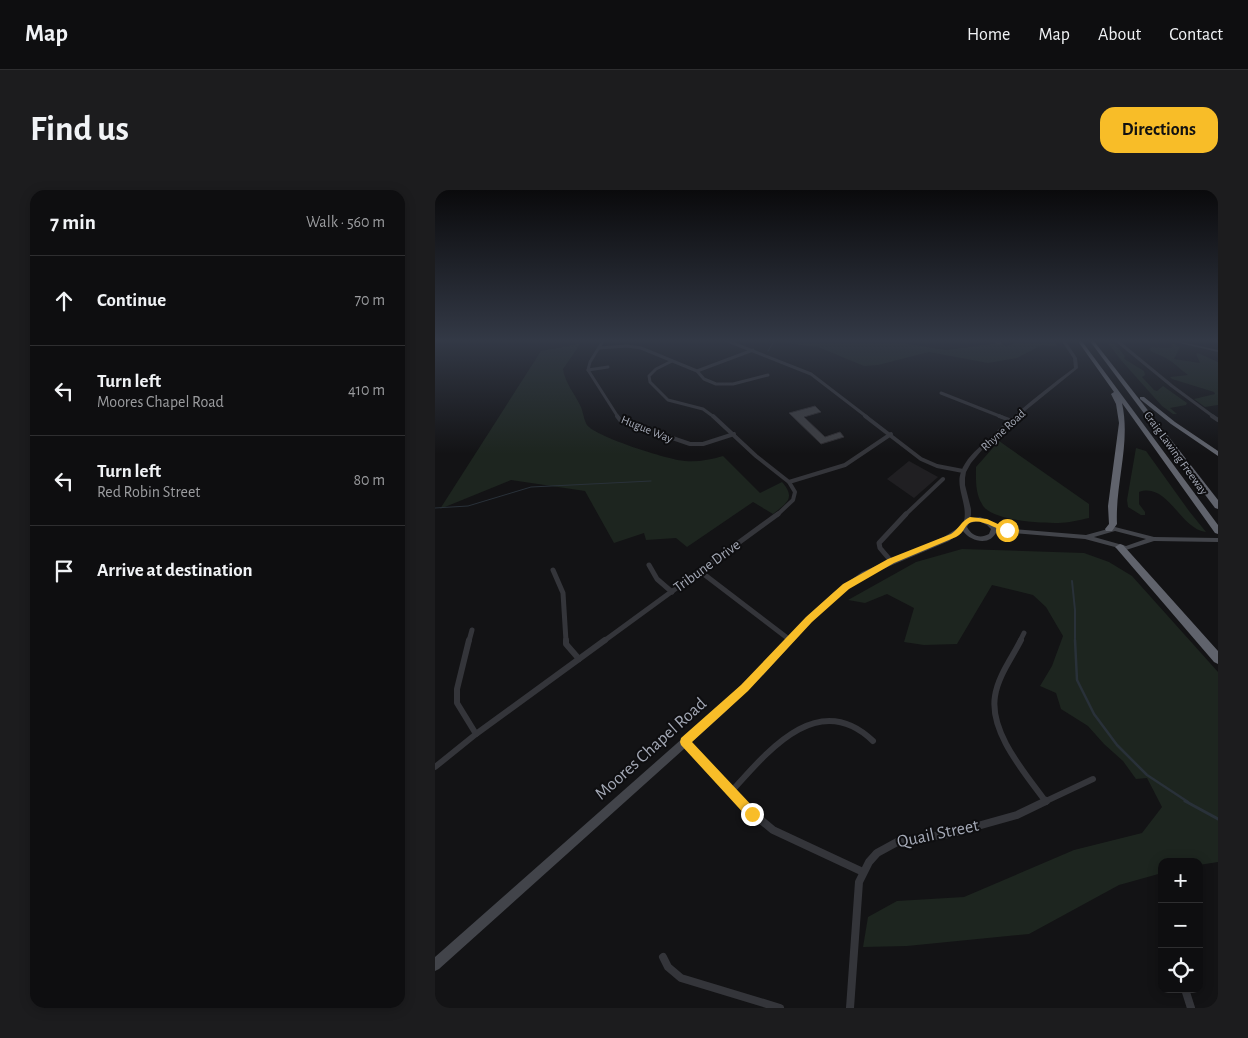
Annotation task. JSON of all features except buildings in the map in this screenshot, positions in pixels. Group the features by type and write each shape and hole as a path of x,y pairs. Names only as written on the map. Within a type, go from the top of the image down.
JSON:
{"highway":[{"path":"1106,378 1119,404 1122,423 1112,506 1113,524 1106,531"},
{"name":"Craig Lawing Freeway","path":"1108,378 1218,531"},
{"name":"Craig Lawing Freeway","path":"1120,378 1218,506"},
{"path":"1124,378 1154,409 1218,454"},
{"path":"1115,545 1218,659"}],"main road":[{"path":"1012,531 992,535 985,539 975,538 967,533 965,524 975,519 1012,531 1085,537 1131,548 1154,539"},
{"path":"987,522 994,529 992,535"},
{"name":"Moores Chapel Road","path":"435,965 745,688 809,619 846,587 891,561 954,536 965,524"},
{"path":"1085,537 1106,531 1120,530 1154,539 1218,540"},
{"path":"1106,531 1105,538 1115,545"},
{"name":"Moores Chapel Road","path":"954,536 975,538"}],"street":[{"name":"Hugue Way","path":"593,378 620,420 690,444 703,444 734,434"},
{"path":"649,378 650,382 668,400 706,410 789,482 845,465 891,434"},
{"path":"704,378 708,382 727,384 754,378"},
{"path":"817,378 929,463 963,471 962,488 968,510 965,524"},
{"name":"Rhyne Road","path":"963,471 968,462 1012,421 1064,378"},
{"path":"1162,378 1218,420"},
{"path":"941,394 1012,421"},
{"path":"891,561 880,548 879,543 919,501 943,480"},
{"name":"Tribune Drive","path":"435,767 476,734 701,572 789,506 795,492 789,482"},
{"path":"968,510 973,515 987,522"},
{"path":"649,565 657,579 672,592"},
{"path":"553,570 563,593 566,644 579,660"},
{"path":"701,572 790,640"},
{"path":"472,630 457,689 457,703 476,734"},
{"path":"1025,632 995,696 995,715 1002,735 1046,802"},
{"path":"731,792 783,738 797,728 807,724 821,721 845,724 857,728 873,741"},
{"path":"685,742 752,814 773,830 863,872"},
{"name":"Quail Street","path":"850,1008 856,899 863,872 877,853 899,841 964,830 1017,815 1093,779"},
{"path":"663,958 668,967 681,978 780,1008"},
{"path":"1186,993 1191,1008"}],"shaded area":[{"path":"524,378 566,378 581,407 587,425 604,436 677,460 699,461 723,456 760,493 782,482 789,496 786,503 773,514 753,502 687,547 676,538 646,540 644,533 614,543 585,491 511,480 440,509"},
{"path":"1137,378 1143,378 1157,391 1163,386 1187,403 1186,405 1170,408 1177,414 1173,414 1162,406"},
{"path":"1218,378 1218,405 1205,407 1194,399 1215,394 1214,392 1172,379"},
{"path":"999,441 1089,504 1089,518 1062,523 1040,522 1017,520 987,510 978,495 976,467"},
{"path":"1136,448 1146,451 1206,532 1197,529 1189,523 1166,499 1149,491 1139,492 1139,504 1145,515 1141,515 1128,507 1127,500"},
{"path":"909,461 938,477 914,498 887,479"},
{"path":"962,549 1084,553 1109,562 1132,576 1218,672 1218,862 1203,864 1203,858 1158,858 1158,874 1119,885 1029,934 907,946 863,947 868,917 897,901 964,897 1074,850 1142,833 1162,807 1147,778 1136,779 1123,761 1088,726 1061,709 1056,693 1040,686 1052,666 1063,636 1046,607 1033,595 992,585 957,644 924,645 904,642 914,608 887,594 865,603 848,600 916,562"}],"waterway":[{"path":"435,508 468,506 531,487 651,481"},
{"path":"1072,581 1075,610 1075,640"},
{"path":"1075,640 1077,680 1094,714 1117,745 1147,775 1188,802"},
{"path":"1185,801 1218,819"}],"route":[{"path":"752,814 685,742 745,688 809,619 846,587 865,574 891,561 954,536 970,520 979,519 1007,530"}]}
